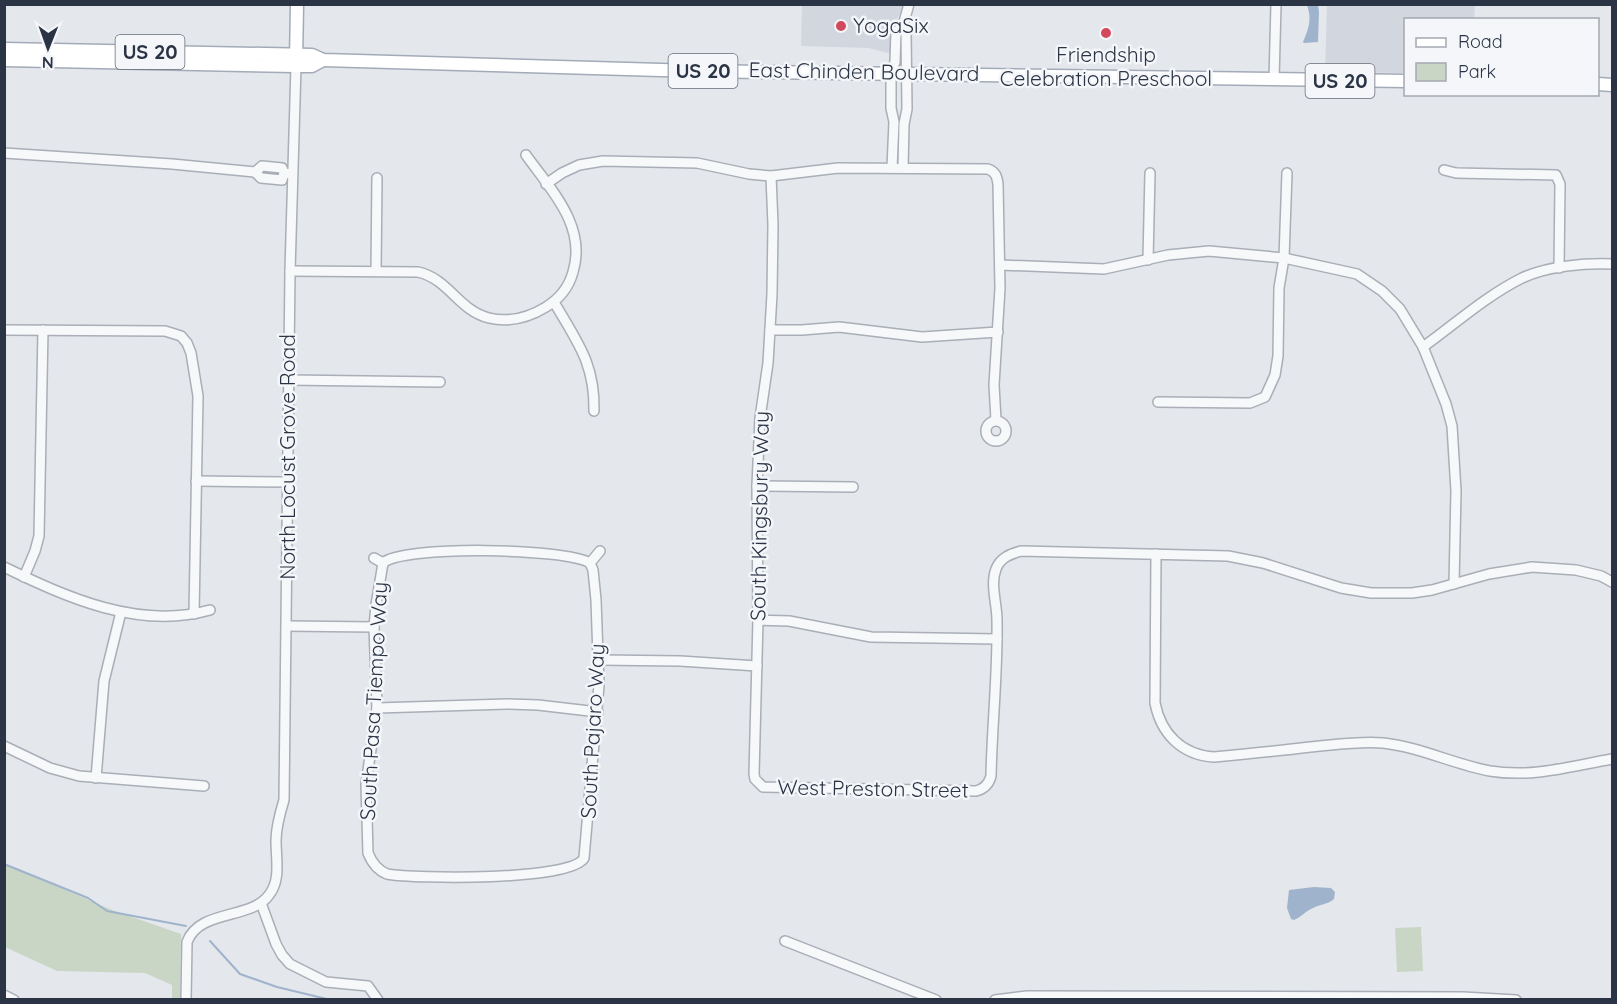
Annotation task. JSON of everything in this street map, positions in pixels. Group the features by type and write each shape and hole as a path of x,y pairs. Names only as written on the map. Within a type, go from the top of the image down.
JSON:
{"main road":[{"name":"North Locust Grove Road","path":"296,60 297,4"},
{"name":"East Chinden Boulevard","path":"4,49 296,60"},
{"name":"East Chinden Boulevard","path":"4,60 296,60 312,55 323,60 611,69 1404,81"}],"street":[{"path":"902,29 909,4"},
{"path":"1274,80 1276,4"},
{"path":"898,168 891,108 891,72 896,62 896,31 902,29"},
{"path":"898,168 907,109 906,31 902,29"},
{"name":"North Locust Grove Road","path":"261,903 270,894 276,880 278,820 284,800 290,271 288,174 296,60"},
{"path":"4,153 255,172 262,166 282,168 288,174"},
{"path":"290,271 376,271 430,274 441,281 461,303 474,312 502,320 521,319 535,314 554,302 572,276 577,244 572,223 526,155"},
{"path":"546,184 569,169 603,161 697,163 749,174 771,176 830,168 988,170 995,173 998,184 1000,265 994,385 996,420"},
{"path":"1444,170 1456,173 1556,175 1560,184 1559,268"},
{"path":"1148,260 1150,173"},
{"path":"1158,402 1250,403 1265,397 1275,375 1278,356 1279,288 1284,258 1287,173"},
{"name":"South Kingsbury Way","path":"759,783 754,774 758,620 757,486 760,418 770,330 773,225 771,176"},
{"path":"376,271 377,178"},
{"path":"1000,265 1104,269 1168,255 1209,251 1284,258 1357,274 1382,291 1400,309 1423,347 1446,404 1452,426 1456,491 1454,584"},
{"path":"1423,347 1494,295 1523,278 1559,268 1612,264"},
{"path":"554,302 589,366 594,393 594,411"},
{"path":"770,330 839,327 922,337 998,332"},
{"path":"4,330 165,331 189,339 199,406 194,614"},
{"path":"24,577 39,536 43,330"},
{"path":"288,380 440,382"},
{"path":"196,481 288,482"},
{"path":"757,486 853,487"},
{"path":"374,558 383,563 391,558 402,556 477,551 561,556 584,559 590,563 600,551"},
{"path":"758,620 789,621 871,637 997,639 995,571 999,563 1008,556 1021,551 1215,555 1242,558 1341,588 1371,594 1412,593 1499,571 1532,567 1576,570 1601,576 1612,582"},
{"path":"1156,554 1155,703 1161,725 1168,735 1192,753 1214,757 1353,743 1382,743 1414,749 1489,771 1522,773 1555,771 1612,759"},
{"name":"South Pasa Tiempo Way","path":"383,563 375,627 377,708 366,784 370,860 380,871 395,875 507,876 574,867 582,862"},
{"name":"South Pajaro Way","path":"582,862 585,855 598,712 599,660 596,600 593,570 590,563"},
{"path":"4,567 80,599 120,612 151,617 194,614 210,610"},
{"path":"96,778 104,681 120,612"},
{"path":"287,626 375,627"},
{"name":"West Preston Street","path":"759,783 768,788 976,791 982,789 991,776 997,639"},
{"path":"599,660 680,661 757,666"},
{"path":"377,708 507,704 598,712"},
{"path":"4,746 64,773 96,778 204,786"},
{"path":"186,999 190,936 200,925 261,903 276,944 282,956 290,964 327,982 368,986 378,999"},
{"path":"785,941 936,999"},
{"path":"4,995 14,999"},
{"path":"995,999 1022,996 1516,999"}],"shaded area":[{"path":"802,5 904,5 893,27 892,52 888,53 869,48 801,46"},
{"path":"1327,5 1475,5 1474,18 1404,18 1404,73 1325,72"}],"green space":[{"path":"5,864 112,910 181,934 180,999 172,999 172,985 145,973 57,971 5,947"},
{"path":"1421,927 1423,971 1397,972 1395,928"}],"water":[{"path":"1307,5 1318,5 1318,42 1303,42 1309,24"},
{"path":"1314,887 1331,888 1335,892 1334,899 1314,907 1294,920 1291,919 1287,908 1289,890"}],"waterway":[{"path":"4,864 88,898 107,911 186,926"},
{"path":"210,941 240,974 277,987 331,1000"}],"place":[{"name":"YogaSix","path":"841,26"},
{"name":"Friendship Celebration Preschool","path":"1106,33"}]}
